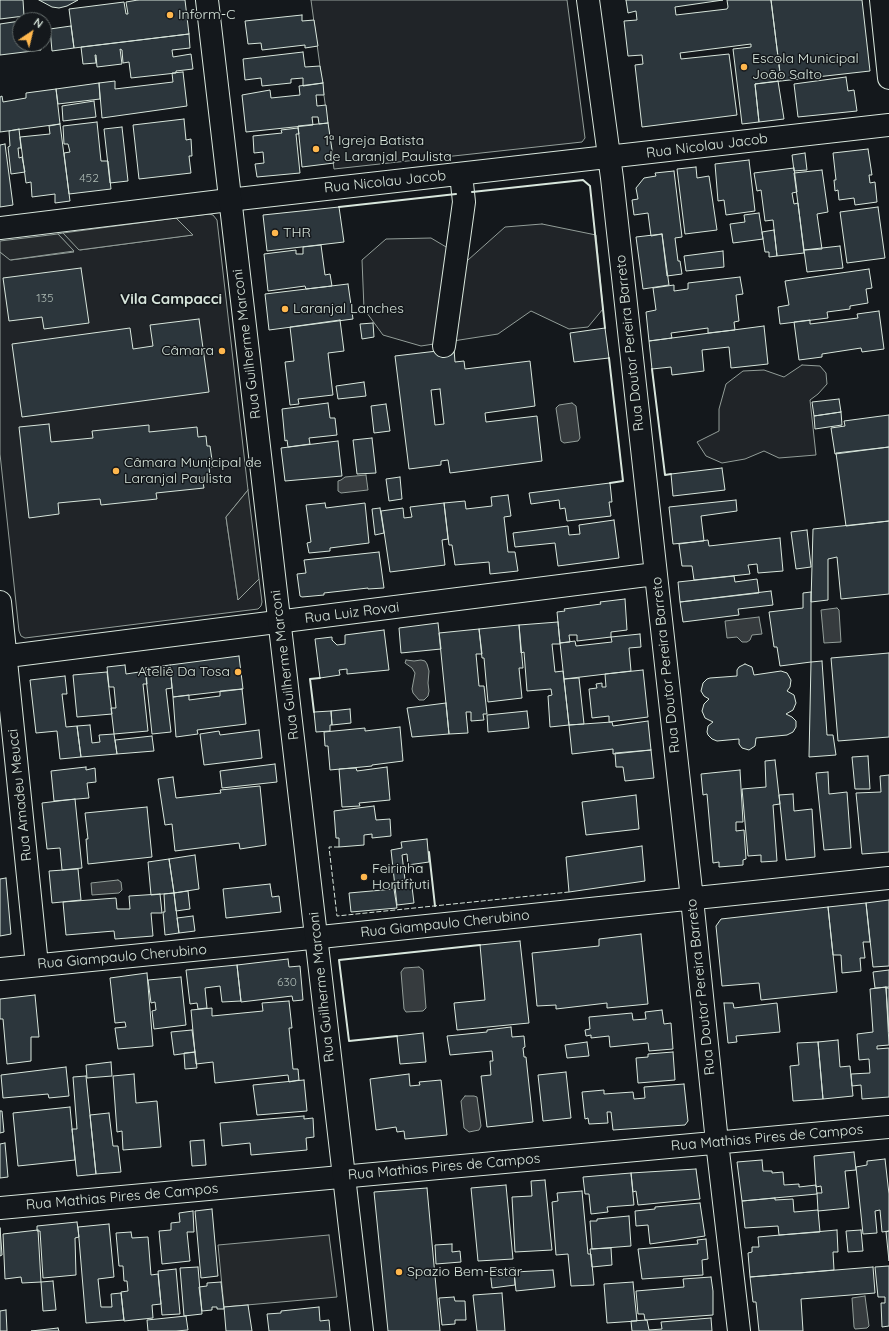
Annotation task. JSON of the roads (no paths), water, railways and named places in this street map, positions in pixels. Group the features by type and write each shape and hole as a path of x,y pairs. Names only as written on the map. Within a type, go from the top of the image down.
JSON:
{"street":[{"name":"Rua Guilherme Marconi","path":"207,0 229,200 280,622 362,1331"},
{"name":"Rua Doutor Pereira Barreto","path":"588,0 609,157 739,1331"},
{"path":"880,0 889,78"},
{"name":"Rua Nicolau Jacob","path":"0,228 229,200 889,125"},
{"path":"444,346 464,202 461,174"},
{"name":"Rua Luiz Rovai","path":"3,657 655,574"},
{"name":"Rua Amadeu Meucci","path":"0,602 3,657 37,965"},
{"name":"Rua Giampaulo Cherubino","path":"0,969 889,878"},
{"name":"Rua Mathias Pires de Campos","path":"0,1208 889,1127"}],"place":[{"name":"Inform-C","path":"170,15"},
{"name":"Escola Municipal João Salto","path":"744,67"},
{"name":"1ª Igreja Batista de Laranjal Paulista","path":"316,149"},
{"name":"THR","path":"275,233"},
{"name":"Laranjal Lanches","path":"285,309"},
{"name":"Câmara","path":"222,351"},
{"name":"Câmara Municipal de Laranjal Paulista","path":"116,471"},
{"name":"Ateliê Da Tosa","path":"238,672"},
{"name":"Feirinha Hortifruti","path":"364,877"},
{"name":"Spazio Bem-Estar","path":"399,1272"}],"district":[{"name":"Vila Campacci","path":"171,299"}]}
